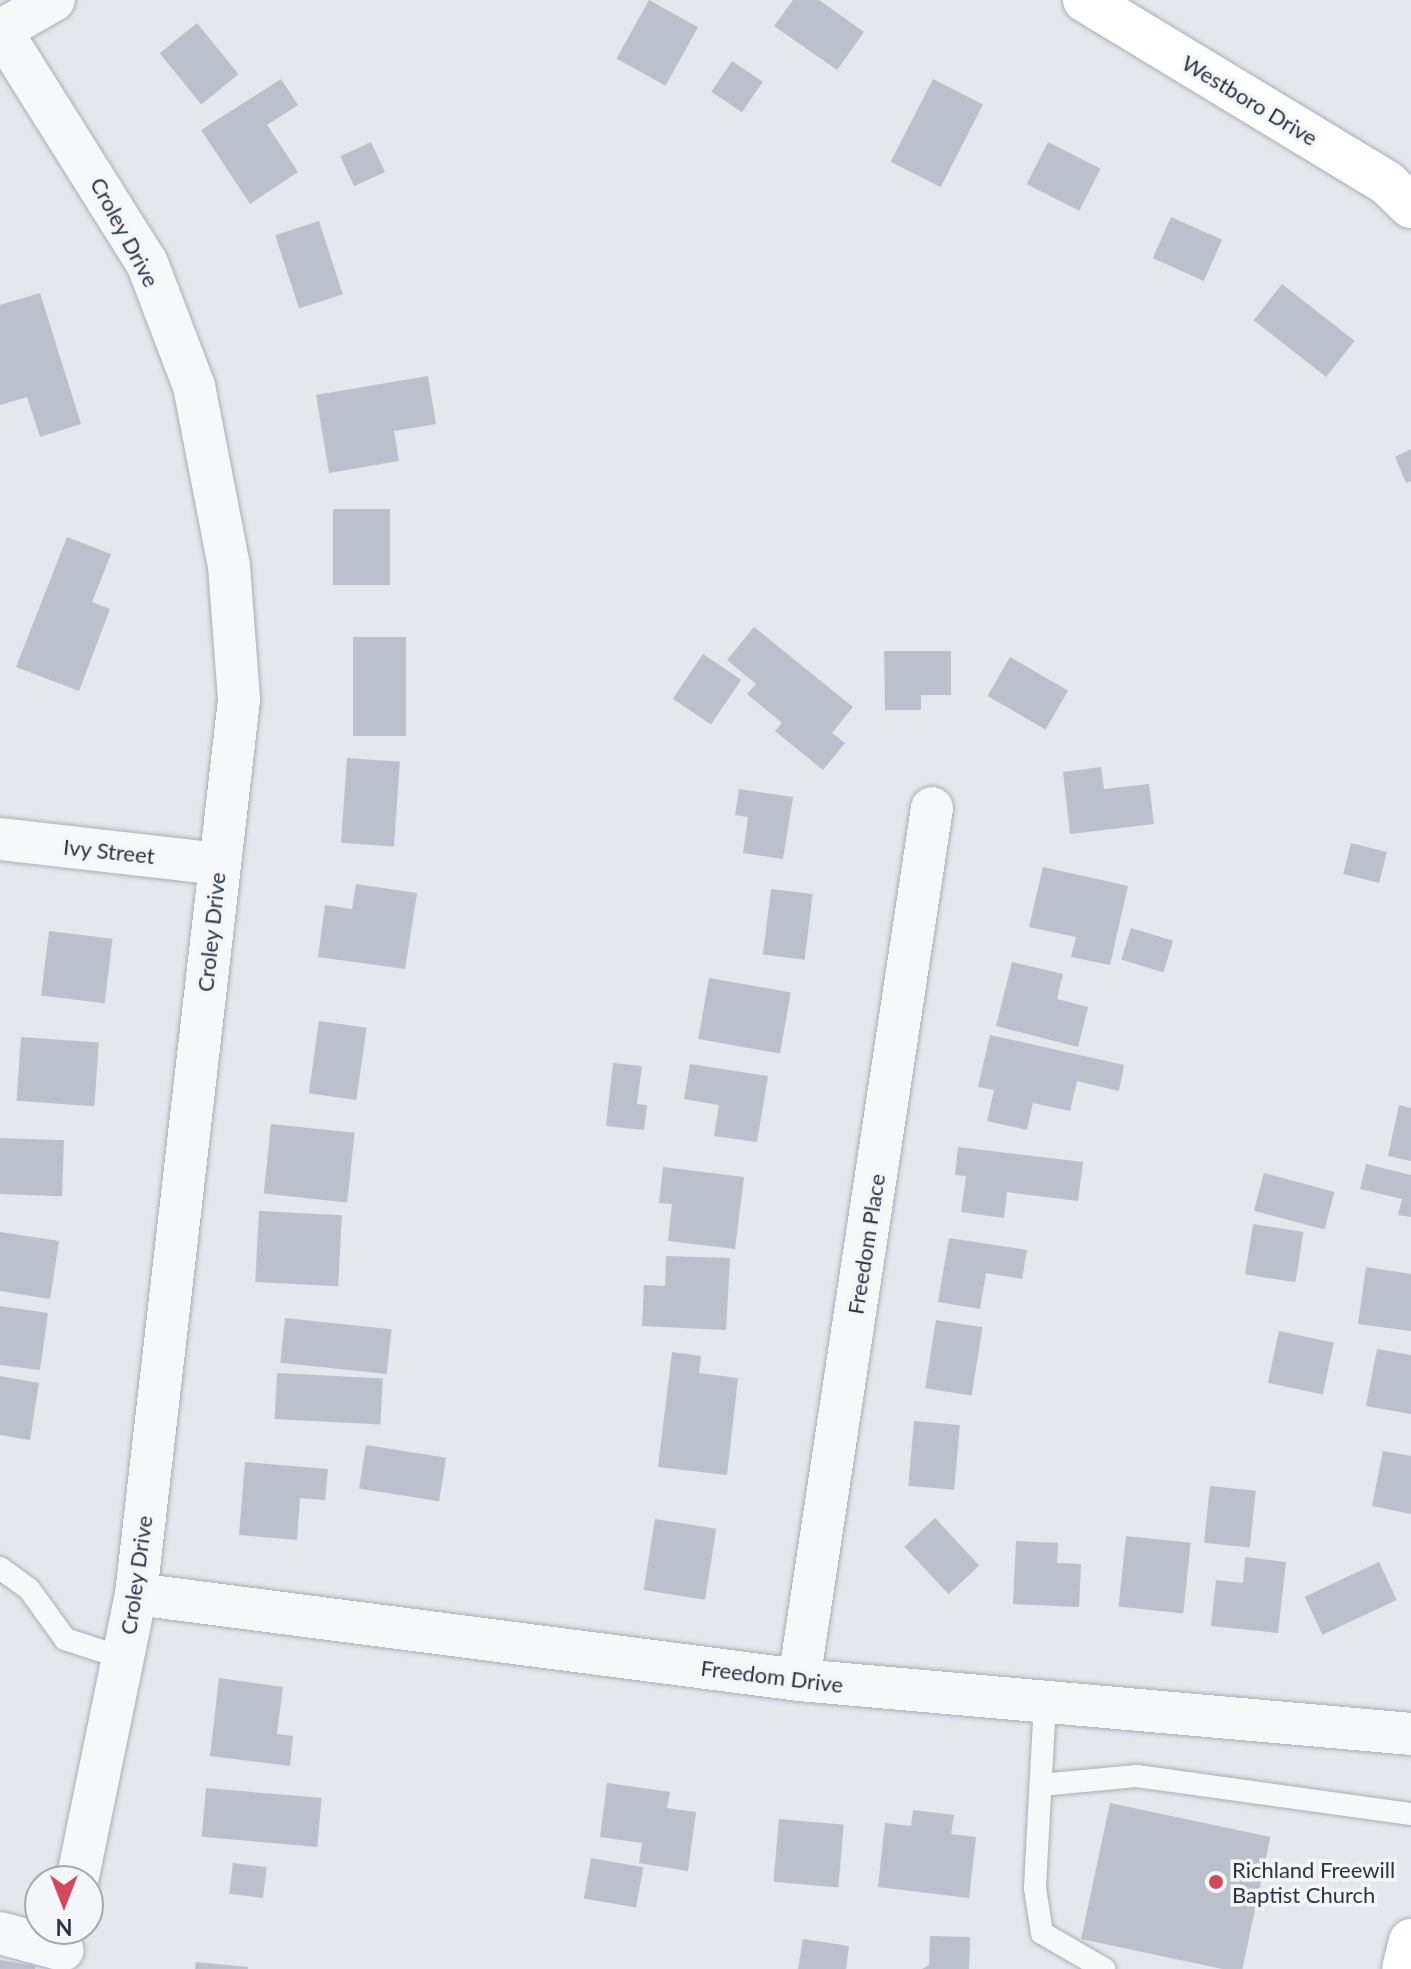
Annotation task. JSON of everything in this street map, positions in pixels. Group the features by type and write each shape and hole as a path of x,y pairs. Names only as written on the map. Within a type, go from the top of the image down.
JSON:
{"street":[{"path":"1,30 54,0"},
{"name":"Westboro Drive","path":"1085,0 1387,183 1411,206"},
{"name":"Croley Drive","path":"1,30 147,263 194,386 229,566 239,700 136,1594 80,1865"},
{"name":"Freedom Place","path":"799,1680 932,808"},
{"name":"Ivy Street","path":"0,839 218,864"},
{"name":"Freedom Drive","path":"136,1594 799,1680 1411,1734"},
{"path":"0,1933 63,1949"},
{"path":"1404,1969 1411,1941"}],"lane":[{"path":"0,1568 29,1589 65,1639 123,1658"},
{"path":"1045,1702 1035,1888 1042,1933 1104,1969"},
{"path":"1041,1785 1137,1776 1411,1814"}],"building":[{"path":"649,0 698,27 665,86 617,59"},
{"path":"793,0 819,0 864,32 837,70 774,26"},
{"path":"197,23 239,74 201,104 160,53"},
{"path":"732,61 763,82 742,112 711,92"},
{"path":"281,79 298,105 267,125 298,172 250,204 201,130"},
{"path":"933,79 983,104 941,187 891,162"},
{"path":"371,142 385,172 354,186 340,156"},
{"path":"1048,142 1101,169 1079,211 1027,184"},
{"path":"1171,217 1222,240 1204,281 1153,258"},
{"path":"319,221 343,294 299,308 275,235"},
{"path":"1282,284 1354,341 1326,377 1254,320"},
{"path":"40,293 81,424 40,437 27,397 0,405 0,305"},
{"path":"428,376 436,424 394,431 399,461 329,473 316,395"},
{"path":"1411,449 1411,481 1406,483 1395,457"},
{"path":"333,509 390,509 390,585 333,585"},
{"path":"67,537 111,554 92,602 110,609 79,691 16,667"},
{"path":"754,627 853,707 832,733 845,743 823,770 775,731 782,723 747,694 756,684 727,660"},
{"path":"353,637 406,637 406,736 353,736"},
{"path":"884,651 951,651 951,695 921,695 921,710 885,710"},
{"path":"703,654 741,680 711,724 673,699"},
{"path":"1010,657 1068,690 1046,729 988,696"},
{"path":"347,758 400,762 394,846 341,843"},
{"path":"1101,767 1104,789 1149,784 1154,824 1070,834 1063,772"},
{"path":"739,789 793,797 783,859 743,853 748,817 735,815"},
{"path":"1351,843 1387,852 1379,883 1343,874"},
{"path":"1043,867 1128,886 1110,965 1071,957 1076,937 1029,927"},
{"path":"356,884 417,893 405,969 318,957 325,905 352,909"},
{"path":"771,889 813,894 805,960 763,955"},
{"path":"1131,928 1173,941 1163,972 1121,960"},
{"path":"49,931 113,939 105,1003 41,996"},
{"path":"1012,962 1063,974 1057,999 1088,1007 1078,1047 996,1026"},
{"path":"709,978 791,992 780,1053 698,1039"},
{"path":"319,1021 367,1028 356,1100 309,1093"},
{"path":"990,1035 1124,1065 1119,1091 1077,1081 1070,1111 1033,1103 1027,1130 987,1121 994,1090 978,1087"},
{"path":"21,1037 99,1042 94,1106 17,1101"},
{"path":"613,1063 642,1066 637,1104 647,1105 644,1130 606,1126"},
{"path":"690,1064 768,1076 757,1142 714,1136 719,1105 684,1099"},
{"path":"1399,1105 1411,1108 1411,1161 1388,1156"},
{"path":"271,1124 355,1133 347,1202 264,1194"},
{"path":"0,1138 64,1140 62,1196 0,1194"},
{"path":"958,1147 1083,1162 1078,1201 1007,1192 1004,1218 961,1212 966,1176 955,1175"},
{"path":"1366,1164 1411,1175 1411,1217 1398,1215 1402,1199 1360,1189"},
{"path":"663,1167 744,1177 735,1249 668,1241 672,1204 659,1203"},
{"path":"1264,1173 1335,1192 1324,1230 1254,1211"},
{"path":"259,1211 342,1215 338,1286 255,1282"},
{"path":"1253,1224 1303,1232 1295,1282 1245,1274"},
{"path":"0,1232 59,1241 50,1299 0,1291"},
{"path":"949,1238 1027,1250 1022,1279 986,1273 980,1309 938,1302"},
{"path":"666,1256 730,1258 726,1330 642,1326 644,1285 665,1286"},
{"path":"1366,1267 1411,1274 1411,1331 1358,1324"},
{"path":"0,1306 48,1313 40,1370 0,1365"},
{"path":"285,1318 391,1329 387,1374 280,1363"},
{"path":"936,1320 982,1327 972,1396 925,1388"},
{"path":"1279,1331 1334,1343 1323,1394 1268,1383"},
{"path":"1377,1349 1411,1355 1411,1414 1366,1406"},
{"path":"672,1352 701,1356 699,1373 738,1378 727,1475 658,1467"},
{"path":"277,1373 383,1379 380,1424 275,1419"},
{"path":"0,1376 39,1383 30,1440 0,1435"},
{"path":"914,1421 960,1425 954,1490 908,1486"},
{"path":"366,1445 446,1458 439,1501 359,1488"},
{"path":"1383,1451 1411,1456 1411,1514 1372,1506"},
{"path":"245,1462 328,1469 325,1500 300,1498 297,1540 239,1535"},
{"path":"1210,1486 1256,1491 1250,1547 1204,1543"},
{"path":"935,1518 979,1566 949,1594 904,1547"},
{"path":"655,1519 716,1529 705,1600 644,1590"},
{"path":"1126,1536 1191,1543 1183,1613 1119,1607"},
{"path":"1016,1541 1058,1543 1057,1563 1081,1564 1079,1607 1013,1604"},
{"path":"1245,1557 1286,1562 1278,1633 1211,1626 1216,1580 1243,1583"},
{"path":"1379,1562 1397,1600 1322,1635 1305,1597"},
{"path":"219,1678 283,1687 277,1734 293,1736 290,1766 210,1756"},
{"path":"607,1783 670,1792 667,1808 696,1812 688,1871 639,1863 642,1843 600,1837"},
{"path":"206,1788 322,1798 317,1847 202,1837"},
{"path":"1110,1803 1270,1837 1242,1969 1222,1969 1081,1939"},
{"path":"913,1810 954,1815 951,1834 976,1837 969,1898 878,1887 885,1823 911,1826"},
{"path":"779,1819 844,1825 838,1887 774,1882"},
{"path":"591,1858 643,1867 636,1908 584,1898"},
{"path":"233,1863 267,1867 263,1898 229,1894"},
{"path":"930,1936 970,1937 969,1969 922,1969 929,1965"},
{"path":"803,1939 849,1946 846,1969 798,1969"},
{"path":"0,1960 35,1966 35,1969 0,1969"},
{"path":"196,1962 248,1967 248,1969 195,1969"}],"place":[{"name":"Richland Freewill Baptist Church","path":"1216,1882"}]}
